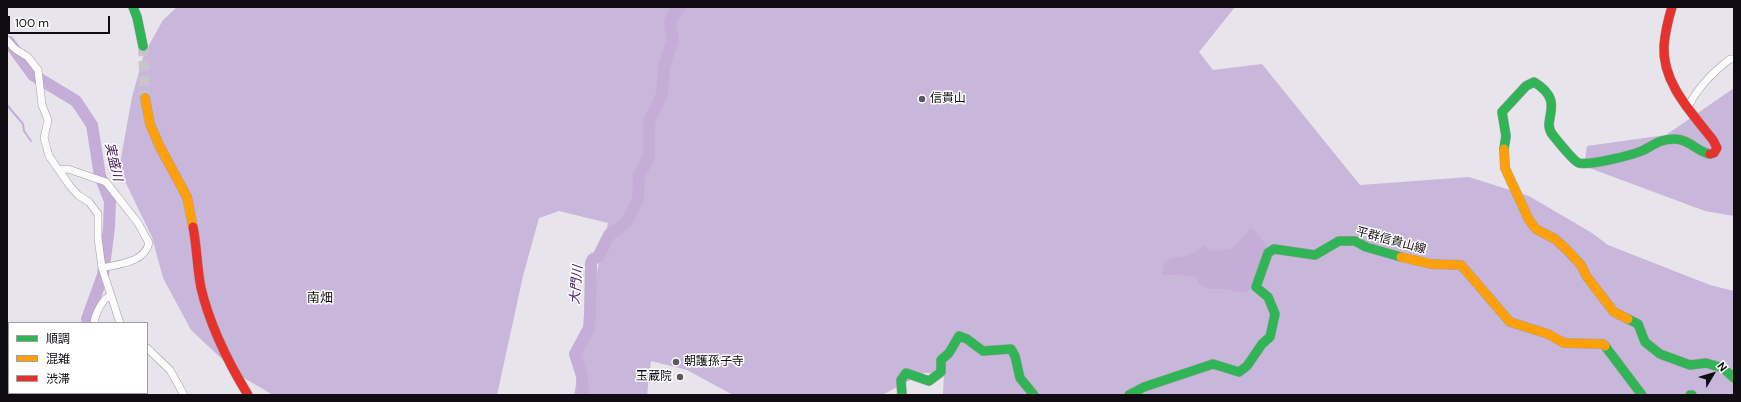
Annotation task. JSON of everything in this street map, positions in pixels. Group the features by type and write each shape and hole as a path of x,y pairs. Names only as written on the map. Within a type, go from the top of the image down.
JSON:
{"street":[{"path":"133,7 137,17 143,46"},
{"path":"1672,7 1664,34 1664,61 1667,73 1678,93 1713,140 1717,148 1714,153 1708,155 1692,144 1676,139 1658,141 1643,150 1611,160 1586,164 1578,163 1572,159 1552,134 1549,128 1552,112 1550,97 1544,88 1534,82 1526,86 1502,112 1506,136 1504,152 1505,168 1529,220 1536,229 1555,239 1566,249 1581,266 1587,277 1614,312 1638,324 1645,342 1660,354 1690,365 1706,363 1723,368 1734,378"},
{"path":"7,40 15,49 28,57 38,70 42,105 48,120 44,138 49,156 70,186 78,195 89,202 98,214 98,238 102,268 120,322"},
{"path":"1688,106 1692,98 1712,73 1730,58 1734,59"},
{"path":"145,98 150,124 160,147 187,197 197,245 201,287 213,326 236,376 248,395"},
{"path":"59,170 68,169 106,182 138,223 149,243 147,250 142,256 132,261 102,268"},
{"name":"平群信貴山線","path":"1130,395 1144,386 1213,364 1239,372 1247,366 1262,344 1270,337 1275,314 1274,310 1268,297 1256,287 1268,253 1274,249 1315,254 1339,241 1355,241 1366,247 1406,259 1430,264 1461,265 1510,322 1548,334 1564,343 1603,344 1642,395"},
{"path":"94,322 102,305 110,296"},
{"path":"902,395 902,380 906,373 929,380 941,372 942,360 949,353 959,336 968,338 977,348 984,351 1011,349 1015,356 1020,378 1034,395"},
{"path":"148,349 170,370 184,395"}],"shaded area":[{"path":"177,7 1235,7 1199,52 1213,70 1262,64 1360,185 1469,177 1529,196 1592,233 1608,245 1710,285 1734,291 1734,395 943,395 944,374 924,373 882,395 733,395 687,370 651,361 647,395 574,395 598,267 608,223 559,211 539,218 523,276 497,395 273,395 239,375 191,330 163,278 152,237 119,169 132,97 144,54 163,20"},
{"path":"1734,88 1734,216 1705,211 1584,166 1587,146 1666,135"},
{"path":"1249,228 1254,229 1267,247 1252,288 1245,292 1225,289 1209,289 1199,284 1196,277 1162,275 1164,262 1173,258 1190,255 1204,246 1211,251 1232,249 1247,233"}],"waterway":[{"name":"大門川","path":"583,395 582,376 575,354 589,328 591,263 593,259 598,257 609,235 626,223 638,200 639,176 649,157 649,122 662,94 664,68 673,39 670,24 672,16 680,7"},
{"name":"実盛川","path":"9,42 33,75 76,101 92,125 100,176 110,201 109,227 103,275 87,319 89,322"},
{"path":"7,105 23,124 24,131 31,141"}],"tunnel":[{"path":"143,46 145,98"}],"traffic: fast":[{"path":"133,7 137,17 143,46"},
{"path":"1504,149 1506,136 1502,112 1526,86 1534,82 1544,89 1549,96 1551,103 1549,128 1552,134 1569,155 1579,163 1584,164 1601,162 1621,157 1644,150 1658,142 1670,139 1685,141 1710,154"},
{"path":"1129,395 1144,387 1213,364 1239,372 1247,366 1262,344 1270,337 1275,314 1268,297 1256,287 1268,253 1274,249 1315,255 1339,241 1355,241 1366,247 1401,257"},
{"path":"1628,319 1638,324 1645,342 1660,354 1690,365 1706,363 1723,368 1734,378"},
{"path":"902,395 901,380 906,373 929,381 941,372 941,360 949,353 959,336 967,339 983,351 1011,349 1015,356 1020,378 1034,395"},
{"path":"1605,346 1642,395"}],"traffic: slow":[{"path":"145,98 150,124 160,147 187,197 193,227"},
{"path":"1504,149 1505,168 1529,220 1536,229 1555,239 1566,249 1581,265 1587,277 1614,312 1628,319"},
{"path":"1401,257 1431,264 1461,265 1510,322 1548,334 1564,343 1603,344 1605,346"}],"traffic: jam":[{"path":"1672,7 1664,46 1668,72 1680,97 1713,140 1717,148 1714,153 1710,154"},
{"path":"193,227 201,288 209,316 233,370 248,395"}],"place":[{"name":"信貴山","path":"922,99"},
{"name":"朝護孫子寺","path":"676,362"},
{"name":"玉蔵院","path":"680,377"}],"district":[{"name":"南畑","path":"320,299"}]}
